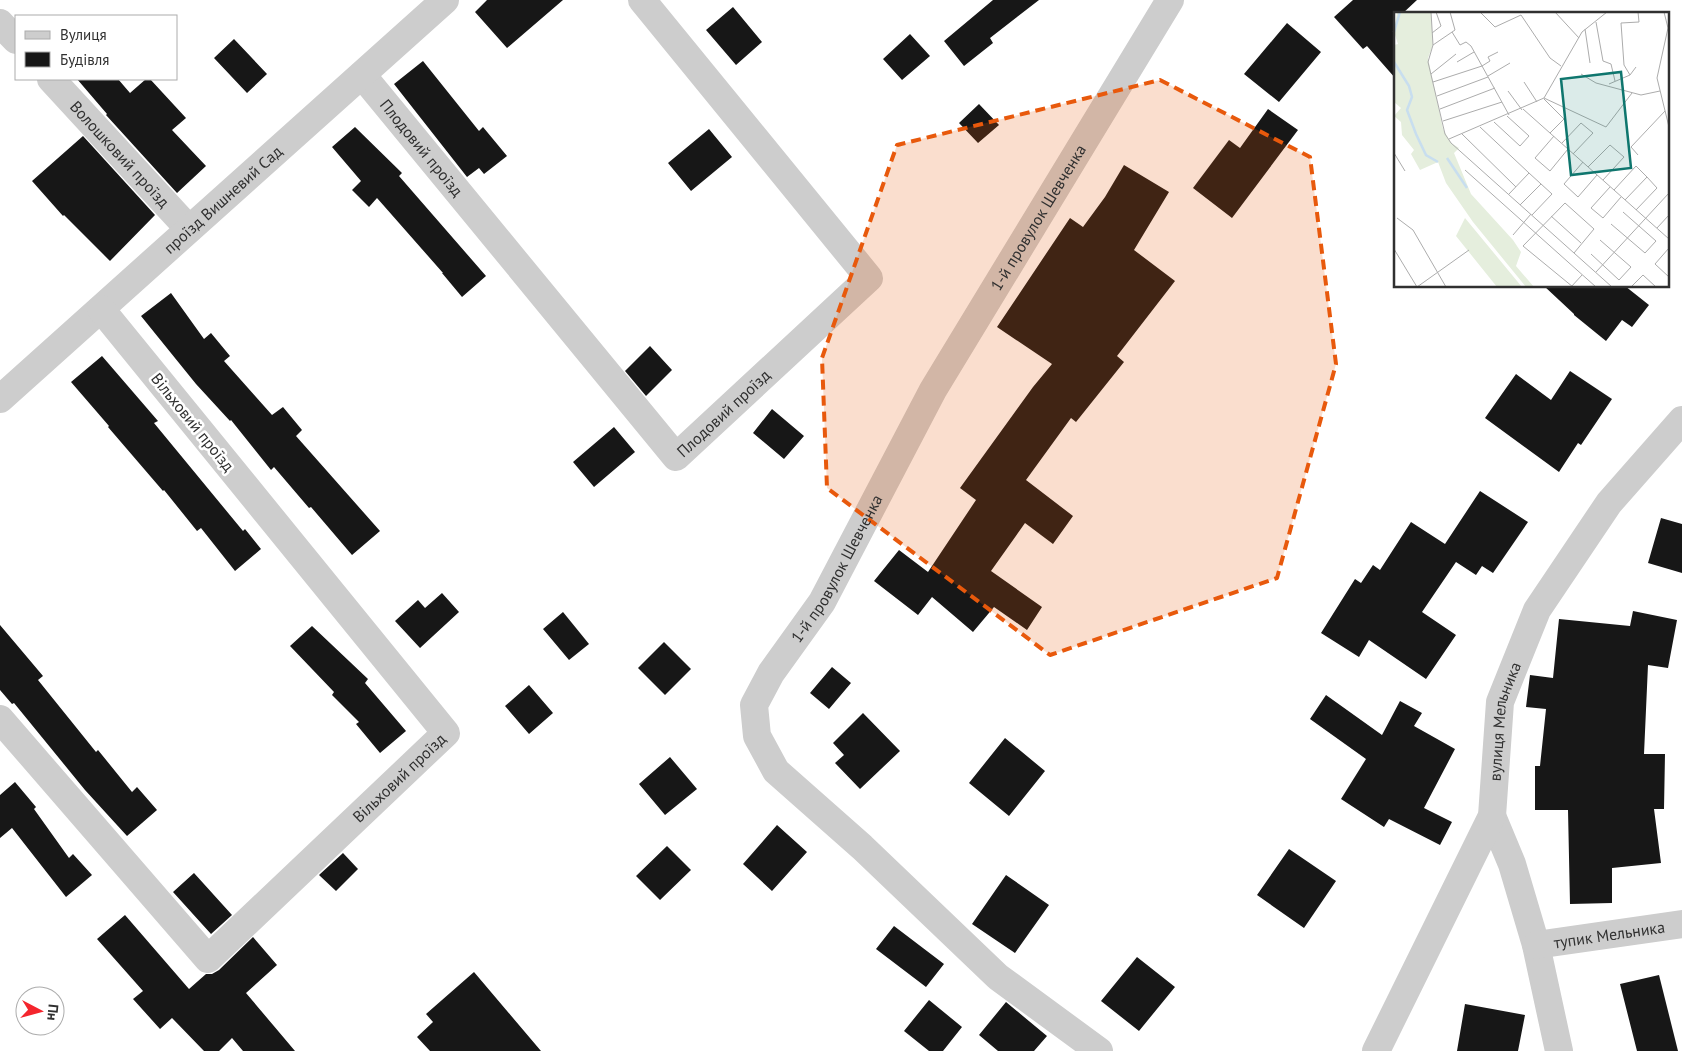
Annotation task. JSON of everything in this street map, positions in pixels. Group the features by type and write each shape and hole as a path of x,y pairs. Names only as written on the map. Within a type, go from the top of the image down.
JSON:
{"street":[{"name":"проїзд Вишневий Сад","path":"0,400 444,0"},
{"name":"Плодовий проїзд","path":"362,75 676,457 869,278 642,0"},
{"name":"1-й провулок Шевченка","path":"1099,1051 998,977 862,847 776,771 757,736 754,704 771,672 822,602 933,390 1170,0"},
{"path":"0,23 15,39"},
{"name":"Волошковий проїзд","path":"52,80 189,229"},
{"name":"Вільховий проїзд","path":"0,719 208,959 446,732 101,309"},
{"name":"вулиця Мельника","path":"1376,1051 1492,816 1500,702 1537,610 1609,503 1682,420"},
{"path":"1492,816 1512,864 1536,945 1559,1051"},
{"name":"тупик Мельника","path":"1536,945 1682,924"}],"highlighted area":[{"path":"1160,80 1310,157 1336,364 1277,578 1050,655 827,488 822,358 897,145"}],"building":[{"path":"487,0 563,0 507,48 475,12"},
{"path":"993,0 1039,0 990,38 993,43 964,66 944,41"},
{"path":"1353,0 1417,0 1404,12 1394,12 1394,77 1367,46 1363,49 1334,17"},
{"path":"733,7 762,42 736,65 706,30"},
{"path":"1287,23 1321,52 1279,102 1244,74"},
{"path":"910,34 930,56 902,80 883,59"},
{"path":"234,39 267,74 247,93 214,58"},
{"path":"423,61 479,131 483,127 507,156 484,174 479,168 467,177 394,84"},
{"path":"78,80 119,80 130,93 145,80 151,80 186,118 172,130 206,166 177,193"},
{"path":"979,104 999,125 978,143 959,123"},
{"path":"1268,109 1298,130 1232,218 1193,188 1229,140 1240,148"},
{"path":"355,127 402,173 399,176 486,276 462,297 377,198 369,207 352,190 361,181 332,147"},
{"path":"709,129 732,157 691,191 668,163"},
{"path":"83,136 155,215 110,261 63,216 32,181"},
{"path":"1124,165 1169,192 1134,250 1175,281 1117,356 1124,362 1076,422 1071,418 1026,480 1073,516 1053,544 1025,523 991,571 1042,607 1027,630 994,607 973,632 932,597 918,615 874,581 899,550 928,572 976,500 960,488 1033,387 1052,364 997,327 1070,218 1083,227 1105,197"},
{"path":"1546,288 1628,288 1649,305 1632,327 1622,320 1606,341"},
{"path":"171,293 204,339 211,333 230,356 224,361 272,415 283,407 302,430 296,436 380,531 352,555 274,467 271,470 231,420 196,384 141,316"},
{"path":"650,346 672,370 646,396 625,371"},
{"path":"102,356 158,421 154,423 243,531 245,529 261,549 235,571 201,528 197,531 71,382"},
{"path":"1570,371 1612,399 1581,445 1578,443 1559,472 1485,418 1516,374 1551,400"},
{"path":"772,409 804,436 784,459 753,433"},
{"path":"614,427 635,452 594,487 573,462"},
{"path":"1480,491 1528,522 1493,573 1482,566 1476,575 1456,562 1422,612 1456,635 1426,679 1369,640 1359,657 1321,633 1355,579 1361,583 1373,565 1380,570 1411,522 1445,544"},
{"path":"1661,518 1682,524 1682,573 1648,563"},
{"path":"442,593 459,612 420,648 395,621 418,600 425,608"},
{"path":"1633,611 1677,620 1668,668 1648,665 1644,754 1665,754 1664,809 1654,809 1661,863 1612,868 1612,903 1570,904 1568,810 1535,810 1535,766 1540,766 1546,709 1526,707 1530,675 1553,678 1559,619 1630,626"},
{"path":"563,612 589,644 569,660 543,629"},
{"path":"0,625 43,676 38,680 96,752 98,750 132,792 137,787 157,810 127,836 85,790 14,703 12,704 0,690"},
{"path":"312,626 368,679 365,683 406,731 380,753 356,724 359,722 332,695 334,692 290,646"},
{"path":"664,642 691,669 665,695 638,668"},
{"path":"832,667 851,683 829,709 810,693"},
{"path":"529,685 553,713 529,734 505,706"},
{"path":"1326,695 1382,735 1400,701 1422,713 1414,726 1455,749 1424,808 1452,822 1440,845 1389,819 1384,827 1341,799 1366,759 1310,719"},
{"path":"863,713 900,751 860,789 835,763 844,755 833,743"},
{"path":"1005,738 1045,771 1009,816 969,783"},
{"path":"670,757 697,789 665,815 639,784"},
{"path":"15,782 36,807 34,809 69,858 73,854 92,875 66,897 12,828 0,838 0,795"},
{"path":"777,825 807,852 772,891 743,864"},
{"path":"667,846 691,870 660,900 636,876"},
{"path":"1289,849 1336,881 1304,928 1257,895"},
{"path":"343,853 358,869 336,891 319,875"},
{"path":"194,873 232,915 211,934 173,892"},
{"path":"1006,875 1049,905 1015,953 972,924"},
{"path":"125,915 189,989 206,974 212,974 219,970 253,937 277,965 246,993 295,1051 243,1051 232,1038 219,1051 204,1051 172,1018 160,1029 133,999 143,991 97,939"},
{"path":"894,926 944,964 926,987 876,949"},
{"path":"1137,957 1175,987 1139,1031 1101,1001"},
{"path":"474,972 541,1051 430,1051 417,1037 433,1022 426,1014"},
{"path":"1659,975 1678,1051 1637,1051 1620,984"},
{"path":"929,1000 962,1027 943,1051 929,1051 904,1031"},
{"path":"1006,1002 1047,1036 1034,1051 998,1051 979,1035"},
{"path":"1465,1004 1525,1015 1518,1051 1457,1051"}]}
